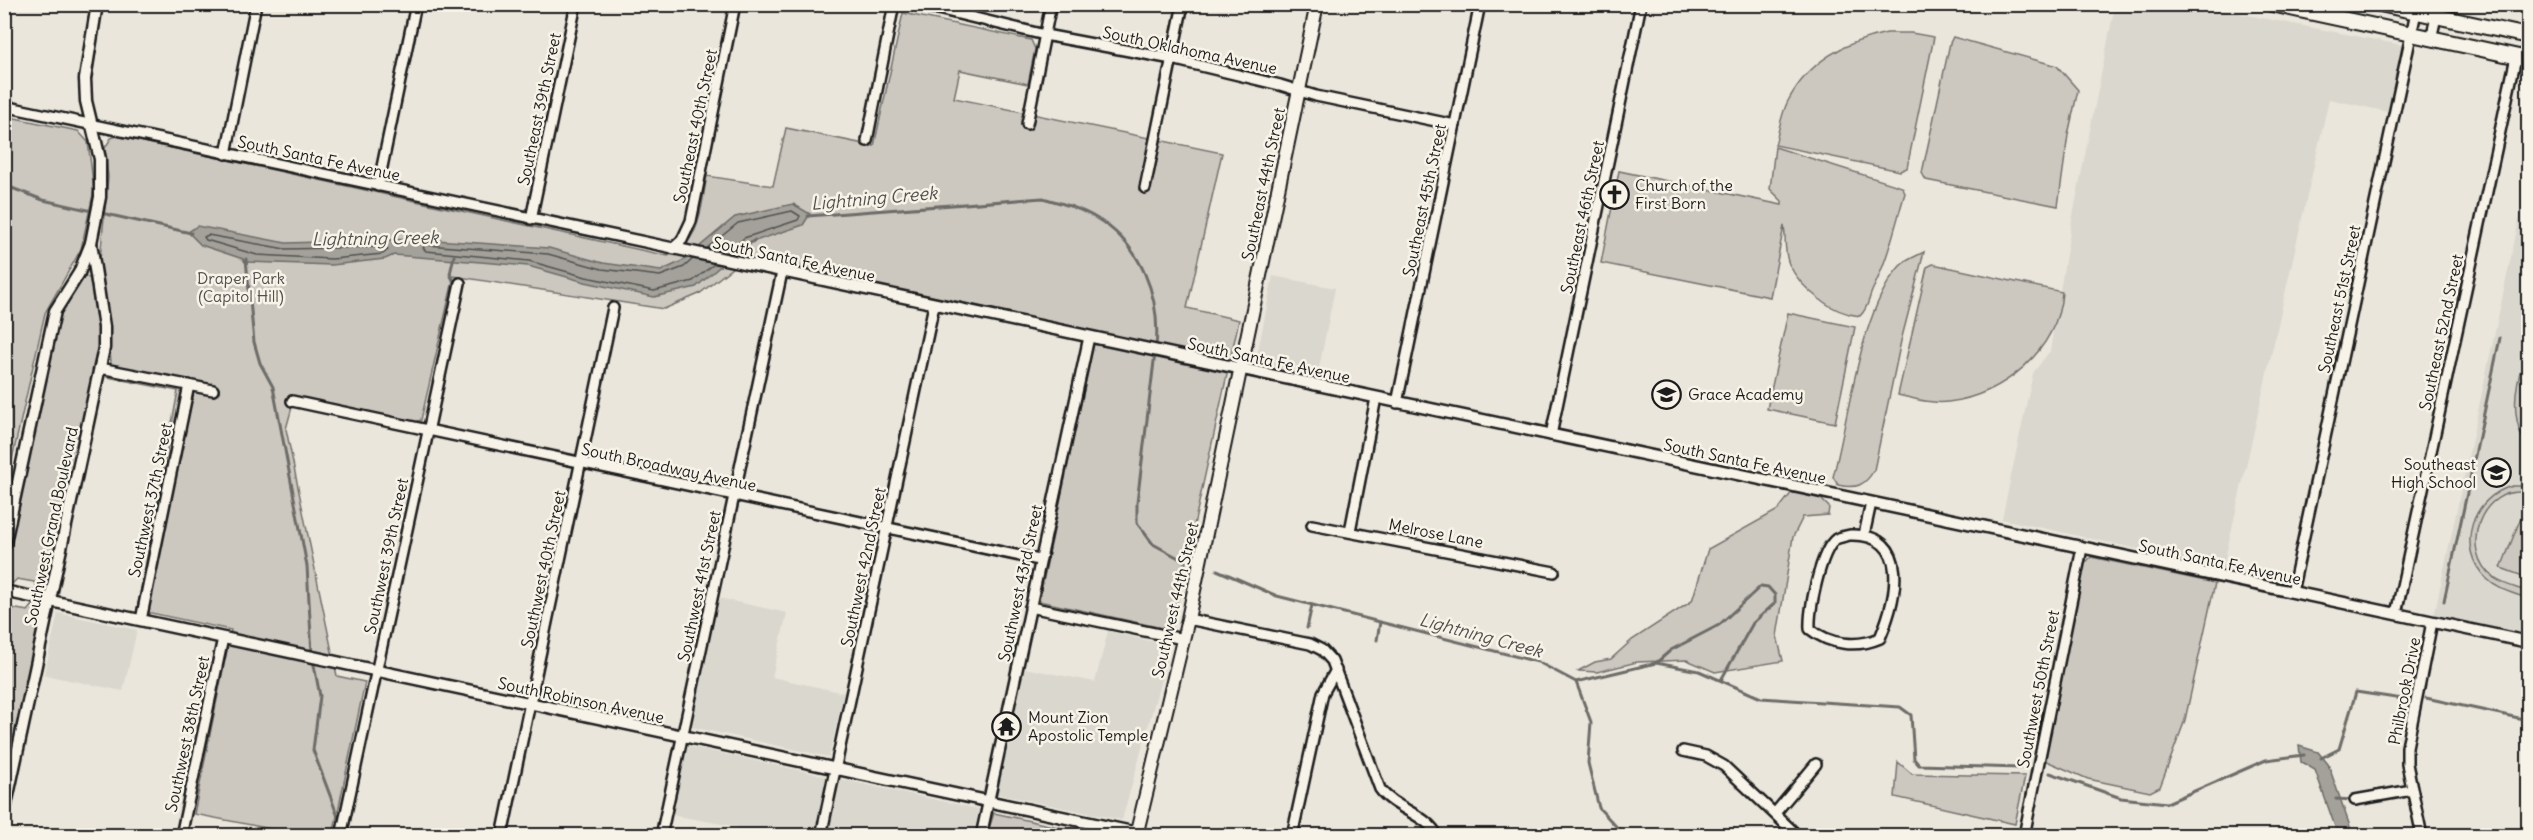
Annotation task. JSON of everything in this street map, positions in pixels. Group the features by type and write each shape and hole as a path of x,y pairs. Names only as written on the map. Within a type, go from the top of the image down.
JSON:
{"main road":[{"name":"Southeast 44th Street","path":"1242,371 1317,4"},
{"path":"2380,4 2416,12 2438,10 2529,36"},
{"path":"2276,5 2523,58"},
{"name":"Southwest 44th Street","path":"1136,834 1188,619 1242,371"}],"street":[{"name":"Southwest Grand Boulevard","path":"4,547 55,311 80,273 91,243 100,197 100,159 86,101 85,68 97,4"},
{"path":"226,154 256,4"},
{"path":"378,186 416,4"},
{"name":"Southeast 39th Street","path":"531,219 576,4"},
{"name":"Southeast 40th Street","path":"673,248 682,240 691,221 735,4"},
{"path":"867,141 894,4"},
{"name":"South Oklahoma Avenue","path":"917,4 1045,35 1172,59 1299,91 1455,125"},
{"path":"1028,124 1051,4"},
{"path":"1145,188 1183,4"},
{"name":"Southeast 45th Street","path":"1397,403 1480,4"},
{"name":"Southeast 46th Street","path":"1551,435 1641,4"},
{"path":"2432,39 2438,10"},
{"name":"Southeast 51st Street","path":"2292,592 2416,12"},
{"name":"Southeast 52nd Street","path":"2396,614 2523,58"},
{"name":"South Santa Fe Avenue","path":"4,106 1242,371 2529,642"},
{"name":"Southwest Grand Boulevard","path":"4,814 105,338 91,243"},
{"name":"Southwest 41st Street","path":"661,836 782,272"},
{"name":"Southwest 39th Street","path":"341,836 460,283"},
{"name":"Southwest 42nd Street","path":"821,836 934,305"},
{"name":"Southwest 40th Street","path":"502,836 613,309"},
{"name":"Southwest 43rd Street","path":"981,836 1089,337"},
{"path":"100,368 213,390"},
{"name":"Southwest 37th Street","path":"141,620 189,386"},
{"path":"1350,531 1376,398"},
{"name":"South Broadway Avenue","path":"292,401 1040,561"},
{"path":"1864,535 1871,503"},
{"name":"Melrose Lane","path":"1312,525 1554,572"},
{"path":"1864,535 1882,542 1890,553 1896,584 1880,638 1852,645 1818,635 1810,629 1810,617 1826,552 1836,539 1864,535"},
{"name":"Southwest 50th Street","path":"2024,836 2082,548"},
{"name":"South Robinson Avenue","path":"4,591 1151,836"},
{"path":"1030,607 1183,639"},
{"path":"1188,619 1310,644 1326,653 1336,670 1380,789 1391,801 1435,832"},
{"name":"Philbrook Drive","path":"2422,836 2407,764 2407,747 2432,622"},
{"name":"Southwest 38th Street","path":"181,836 223,638"},
{"path":"1292,836 1321,703 1326,685 1336,670"},
{"path":"1683,751 1706,756 1724,766 1776,812 1798,836"},
{"path":"1776,812 1816,764"},
{"path":"2355,800 2412,790"}],"shaded area":[{"path":"2115,5 2195,5 2402,45 2388,112 2329,99 2223,568 2002,519 2033,373 2050,351 2071,225"},
{"name":"Southeast High School","path":"2528,178 2528,636 2434,616"},
{"path":"1273,276 1335,288 1317,378 1255,366"},
{"path":"718,598 787,613 772,677 844,693 829,757 692,727"},
{"path":"58,613 137,630 123,691 44,675"},
{"path":"1108,631 1163,644 1169,651 1122,820 997,794 1024,668 1095,682"},
{"path":"687,746 979,809 974,836 737,835 738,827 672,815"}],"green space":[{"name":"Draper Park (Capitol Hill)","path":"903,13 1031,40 1035,49 1028,84 960,70 954,98 1222,153 1187,308 1239,320 1171,630 1039,601 1096,332 746,257 699,294 664,309 454,276 421,420 415,422 295,396 286,429 337,676 365,682 333,835 303,835 194,814 231,630 137,610 178,391 107,377 111,361 100,259 108,177 105,148 111,138 117,136 668,256 688,241 694,232 701,212 707,176 773,186 786,128 874,146"},
{"path":"1887,33 1911,33 1934,37 1907,168 1900,171 1775,145 1786,106 1797,87 1817,64 1842,48"},
{"path":"1953,37 2057,66 2078,90 2068,135 2058,206 1926,180 1922,173"},
{"path":"5,116 78,131 88,142 94,190 81,249 45,313 11,464 5,463"},
{"path":"1775,147 1902,187 1905,193 1887,255 1866,307 1860,316 1828,305 1801,282 1787,260 1784,226 1770,297 1601,263 1619,171 1782,205 1782,201 1770,189"},
{"path":"1924,252 1901,341 1874,470 1867,480 1859,485 1850,487 1838,485 1833,477 1865,337 1875,309 1886,285 1900,266"},
{"path":"1933,264 2062,292 2051,332 2024,366 2007,380 1989,390 1969,398 1948,402 1929,402 1898,395 1927,267"},
{"path":"86,276 90,279 99,328 99,349 48,587 39,590 34,582 17,579 13,583 6,582 5,568 59,315 82,278"},
{"path":"1788,313 1855,327 1835,423 1767,409"},
{"path":"2520,372 2528,374 2528,448 2517,421 2516,392"},
{"path":"2513,486 2528,486 2528,493 2512,493 2498,498 2487,508 2479,522 2476,537 2477,552 2483,566 2494,578 2528,592 2528,599 2491,583 2477,567 2471,553 2472,525 2478,512 2487,500"},
{"path":"1792,492 1819,497 1829,507 1828,515 1803,517 1793,537 1777,636 1783,661 1715,672 1687,660 1637,662 1597,672 1578,671 1595,662 1611,659 1632,640 1692,601 1708,549 1778,510"},
{"path":"2528,503 2528,578 2501,568"},
{"path":"2091,557 2215,583 2185,720 2160,787 2150,792 2088,779 2044,760 2084,564"},
{"path":"5,600 10,602 11,608 28,611 32,606 37,607 42,615 5,792"},
{"path":"1898,762 1912,774 2025,776 2015,824 1895,797"},
{"path":"994,813 1094,835 987,835"}],"water":[{"path":"793,204 810,214 803,225 746,244 696,287 654,297 585,282 528,266 394,255 385,259 332,265 245,262 243,259 201,245 188,232 197,226 286,243 422,239 549,248 603,263 661,271 682,261 735,217"},
{"path":"2299,746 2318,752 2328,764 2353,835 2338,835 2315,770 2301,762"}],"waterway":[{"name":"Lightning Creek","path":"4,185 43,200 191,233"},
{"name":"Lightning Creek","path":"808,216 1043,198 1077,209 1112,229 1136,257 1151,291 1157,328 1156,347"},
{"name":"Lightning Creek","path":"731,256 755,240"},
{"path":"454,256 450,274 454,282"},
{"path":"246,259 254,342 260,363 273,387 307,566 312,654"},
{"path":"2444,601 2500,338"},
{"name":"Lightning Creek","path":"1155,353 1137,503 1137,523 1153,544 1184,561"},
{"name":"Lightning Creek","path":"1217,570 1277,596 1538,662 1576,682 1591,722 1588,763 1599,808 1625,836"},
{"path":"1656,663 1671,650 1719,625 1761,586 1768,587 1775,595 1775,603 1753,623 1721,680"},
{"path":"1307,628 1312,605"},
{"path":"1377,640 1380,622"},
{"path":"313,660 320,696 313,750 340,822"},
{"path":"1576,682 1656,663 1699,671 1761,698 1900,707 1911,715 1914,759 1919,765 2020,768"},
{"path":"2321,758 2339,749 2356,692 2409,700"},
{"path":"2426,698 2528,720"},
{"path":"2050,773 2121,798 2167,803 2266,760 2304,755"},
{"path":"2336,799 2354,800"}],"place":[{"name":"Church of the First Born","path":"1614,194"},
{"name":"Grace Academy","path":"1667,394"},
{"name":"Southeast High School","path":"2497,473"},
{"name":"Mount Zion Apostolic Temple","path":"1007,726"}]}
